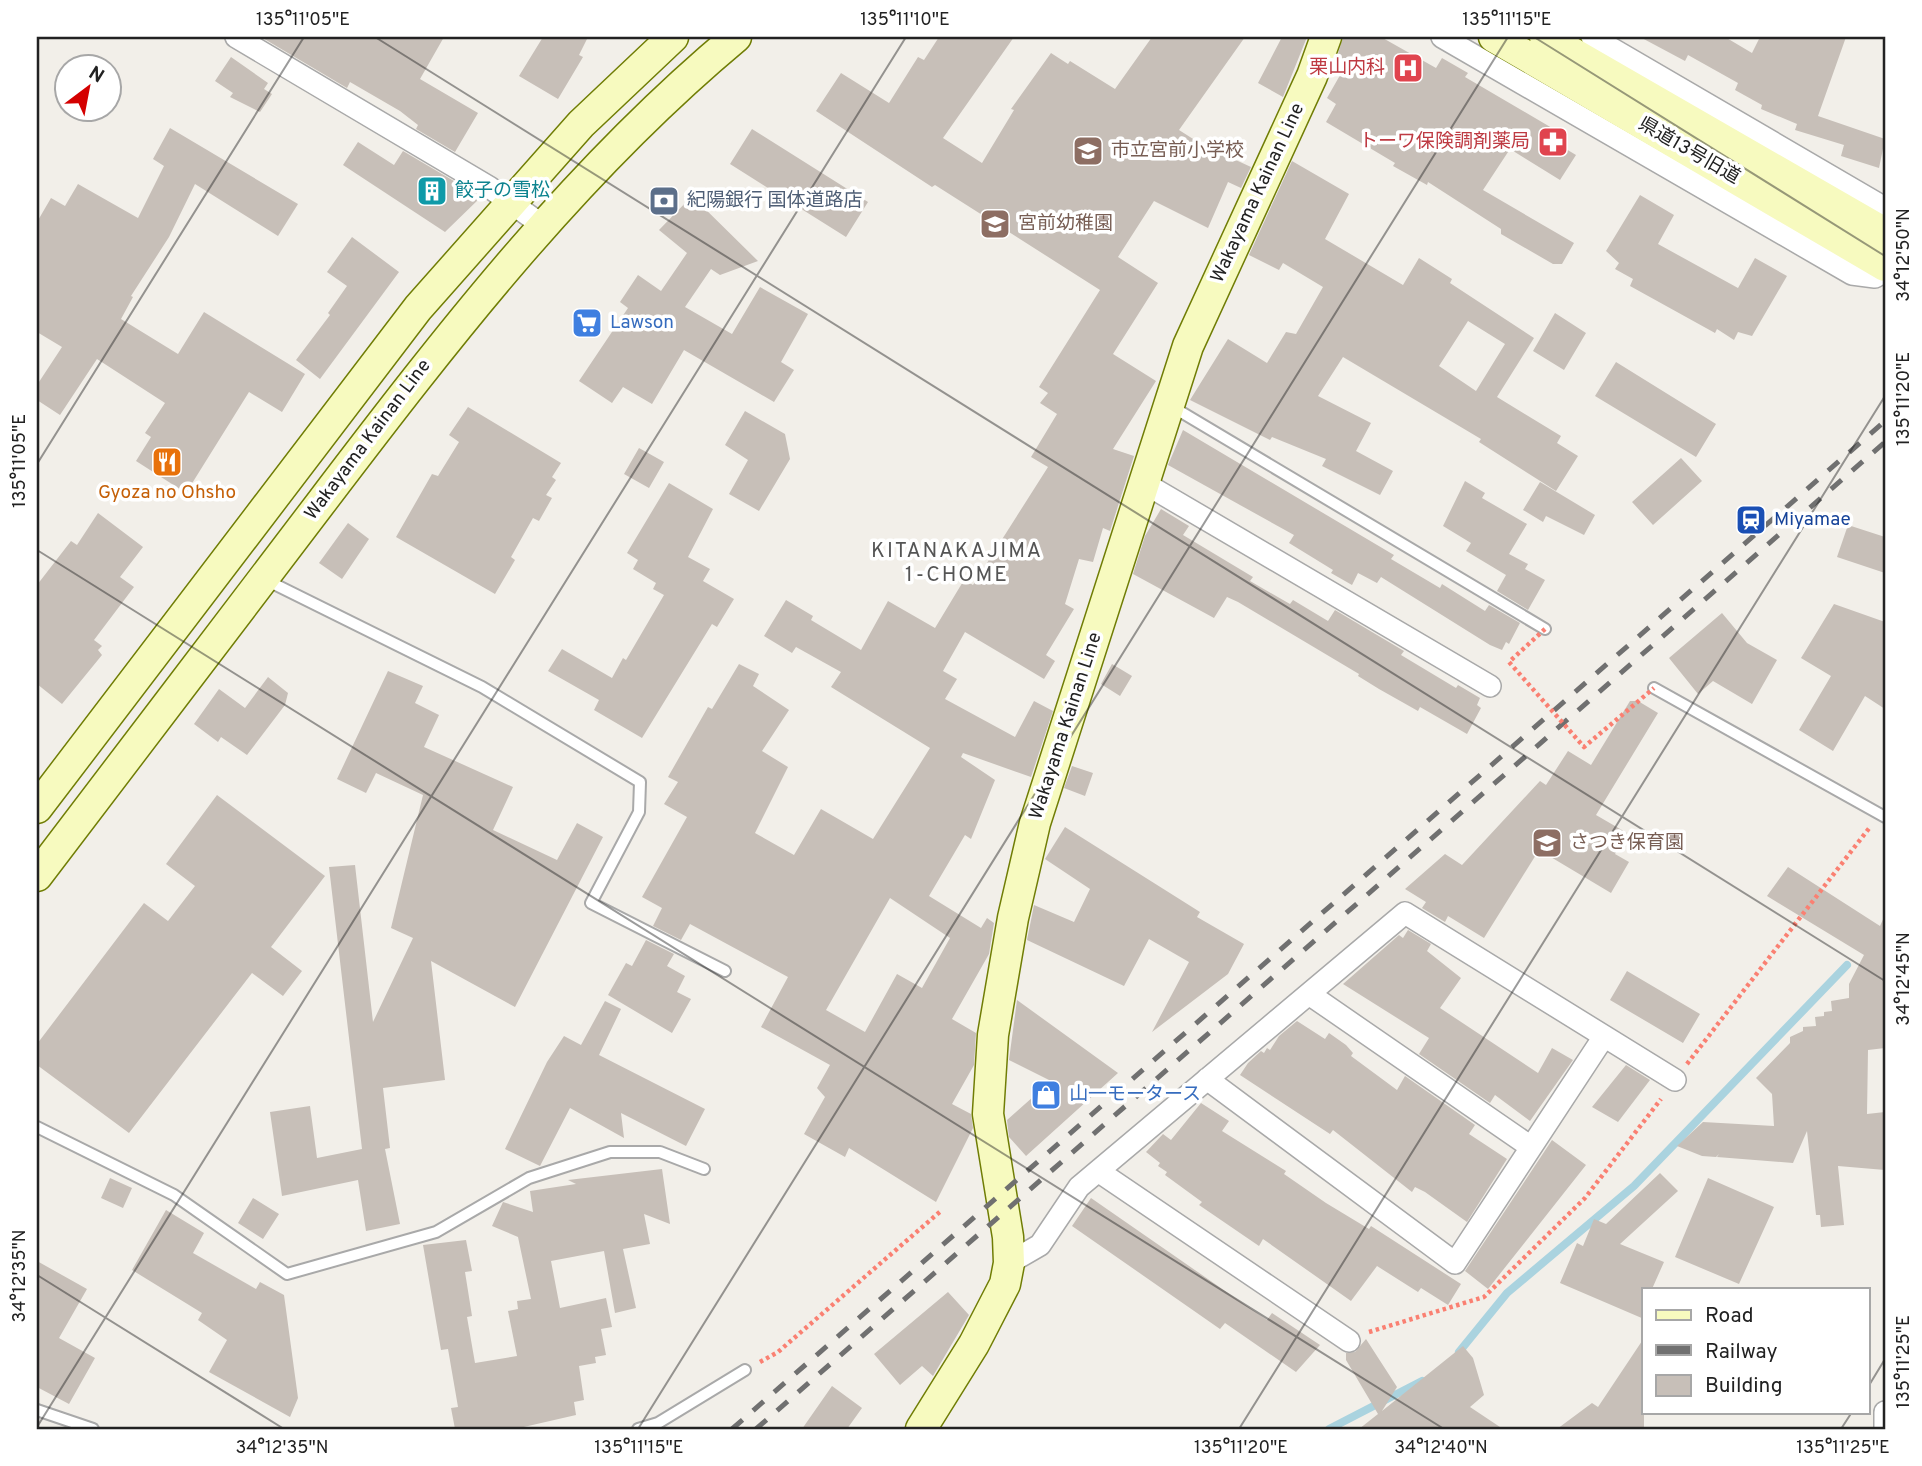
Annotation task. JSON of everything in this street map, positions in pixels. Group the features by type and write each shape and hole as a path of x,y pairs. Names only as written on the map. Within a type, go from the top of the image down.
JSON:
{"main road":[{"path":"37,808 418,307 581,124 671,37"},
{"name":"Wakayama Kainan Line","path":"37,876 449,334 542,225 623,138 736,37"},
{"name":"Wakayama Kainan Line","path":"921,1429 975,1344 1005,1284 1009,1263 1007,1226 988,1114 993,1035 1013,918 1035,823 1188,346 1312,76 1326,37"},
{"name":"県道13号旧道","path":"1494,37 1885,266"},
{"name":"県道13号旧道","path":"1545,37 1885,233"}],"street":[{"path":"236,37 510,201 542,225"},
{"path":"1442,37 1852,274 1875,277 1885,271"},
{"path":"1592,37 1885,208"},
{"path":"1144,483 1490,686"},
{"path":"1009,1263 1040,1245 1079,1187 1405,913 1603,1038 1675,1080"},
{"path":"1309,994 1531,1147"},
{"path":"1207,1079 1455,1263 1603,1038"},
{"path":"1098,1171 1349,1341"},
{"path":"1885,1412 1885,1429"}],"lane":[{"path":"1169,404 1545,629"},
{"path":"263,578 482,687 640,782 639,812 591,903 725,971"},
{"path":"1654,688 1882,816"},
{"path":"37,1127 174,1195 287,1274 436,1232 530,1178 610,1152 660,1152 704,1169"},
{"path":"638,1429 658,1423 745,1370"},
{"path":"37,1410 93,1429"}],"path":[{"path":"1545,629 1509,662 1584,747 1654,688"},
{"path":"1349,1341 1390,1324 1484,1297 1585,1198 1882,816"},
{"path":"745,1370 778,1352 942,1210"}],"building":[{"path":"261,37 444,37 420,79 478,113 455,152 416,129 418,125 400,111 350,82 347,88"},
{"path":"543,37 588,37 579,55 583,57 558,99 519,76"},
{"path":"939,37 1014,37 943,138 982,163 1014,110 1011,109 1051,53 1068,64 1070,61 1115,89 1152,37 1245,37 1179,130 1201,144 1251,167 1241,188 1228,182 1208,228 1154,201 1118,257 1158,283 1113,354 1156,381 1113,449 1134,456 1110,531 1103,528 1093,562 1079,559 1065,604 1074,609 1046,655 1055,661 1044,679 965,632 943,671 957,679 945,699 1015,737 1034,701 1053,711 1031,777 963,753 961,757 995,780 971,839 965,835 929,896 981,928 987,918 994,923 989,954 952,1019 976,1033 974,1065 952,1104 971,1114 973,1128 936,1202 849,1148 845,1157 804,1134 825,1097 817,1088 830,1065 761,1027 788,977 690,924 681,940 653,926 662,908 642,897 687,817 664,804 678,782 668,777 708,707 712,709 739,664 759,674 753,686 789,710 762,751 788,767 755,833 794,855 821,809 873,839 930,748 831,687 841,672 796,647 792,653 764,636 786,600 813,616 811,620 861,650 888,601 935,628 964,580 973,585 1048,467 1031,457 1057,414 1040,403 1048,393 1039,387 1100,290 935,185 932,187 816,111 841,73 889,103 918,57 924,60","holes":["890,898 950,938 922,988 897,974 865,1032 826,1010"]},
{"path":"1282,37 1307,37 1283,97 1258,83"},
{"path":"1343,37 1381,37 1436,68 1442,58 1468,73 1465,77 1552,128 1546,137 1576,155 1560,180 1510,149 1483,190 1574,243 1562,264 1553,264 1501,234 1501,229 1428,182 1427,185 1393,166 1395,163 1326,122 1336,104 1327,98 1343,70 1335,64"},
{"path":"1640,37 1725,37 1752,53 1760,37 1846,37 1818,116 1885,139 1879,168 1841,156 1844,145 1795,130 1797,124 1761,109 1762,105 1735,90 1738,83 1688,55 1685,61"},
{"path":"231,57 268,83 264,89 272,94 260,112 230,97 233,93 215,81"},
{"path":"170,128 298,204 278,236 195,184 169,237 131,296 133,297 121,319 178,354 204,312 305,374 282,412 249,392 186,493 136,461 151,437 145,433 165,403 97,359 60,415 37,400 37,385 62,347 37,332 37,222 51,198 65,206 78,184 138,218 164,166 153,159"},
{"path":"752,129 868,202 846,237 730,164"},
{"name":"餃子の雪松","path":"358,142 394,165 403,151 481,197 445,232 343,165"},
{"path":"1292,161 1349,194 1325,239 1403,285 1419,258 1452,279 1450,283 1534,338 1497,397 1561,436 1557,443 1578,456 1556,491 1479,442 1481,439 1343,357 1318,396 1371,423 1356,451 1393,471 1380,495 1322,466 1326,459 1272,437 1270,440 1190,400 1228,339 1267,363 1286,332 1296,334 1323,287 1283,263 1279,270 1249,255","holes":["1468,321 1505,344 1476,391 1439,366"]},
{"path":"1640,195 1674,215 1658,244 1738,288 1755,258 1787,276 1752,336 1738,332 1734,340 1717,329 1715,333 1630,286 1633,279 1615,269 1619,263 1606,251"},
{"path":"692,196 758,261 720,275 711,269 685,307 732,334 760,287 808,314 781,362 794,370 774,402 684,350 652,404 623,387 612,403 579,381 628,308 620,302 638,275 661,291 687,253 659,230"},
{"path":"352,237 399,272 320,379 296,360 330,315 328,313 347,286 327,272"},
{"path":"1555,313 1586,333 1564,370 1533,351"},
{"path":"1616,362 1716,424 1696,457 1595,396"},
{"path":"468,407 561,463 552,477 556,480 546,495 552,498 539,521 533,518 511,557 515,560 495,594 396,537 432,474 438,476 459,442 449,435"},
{"path":"745,411 785,434 790,459 759,511 729,494 748,460 725,445"},
{"path":"1183,430 1394,555 1391,559 1440,588 1442,584 1485,611 1489,605 1520,623 1509,644 1506,642 1502,650 1490,645 1381,577 1377,583 1358,573 1352,585 1331,573 1333,570 1289,543 1294,535 1168,465"},
{"path":"639,448 664,462 649,488 624,474"},
{"path":"1681,458 1702,481 1653,525 1632,502"},
{"path":"1465,481 1485,493 1482,498 1527,524 1509,554 1528,564 1525,569 1545,580 1528,610 1497,591 1506,575 1466,551 1471,543 1443,526"},
{"path":"1540,482 1595,515 1584,535 1546,516 1543,522 1523,510"},
{"path":"669,483 713,509 688,557 710,569 703,581 734,599 717,627 712,624 642,738 594,710 599,700 548,671 562,649 612,678 623,658 626,660 664,595 653,589 656,583 633,569 638,560 627,553"},
{"path":"1161,509 1189,526 1183,535 1253,577 1250,581 1290,604 1293,600 1328,621 1335,610 1404,651 1401,655 1456,688 1458,685 1480,698 1477,705 1481,708 1467,734 1420,707 1418,711 1379,689 1358,676 1359,674 1238,602 1227,597 1214,618 1133,574 1145,536"},
{"path":"98,513 143,547 120,577 134,587 94,640 102,646 98,650 102,655 62,704 37,684 37,585 71,541 77,545"},
{"path":"348,523 369,539 342,579 319,563"},
{"path":"1848,525 1885,537 1885,573 1837,557"},
{"path":"1834,604 1885,622 1885,709 1865,696 1833,751 1799,730 1831,676 1801,658"},
{"path":"1722,613 1747,643 1777,660 1752,704 1713,681 1698,694 1669,658"},
{"path":"1112,664 1132,676 1120,696 1101,684"},
{"path":"388,671 423,686 415,703 439,715 424,747 513,787 493,830 557,860 577,823 603,837 515,1007 431,961 445,1080 383,1088 390,1148 385,1149 400,1224 366,1231 358,1180 282,1196 270,1112 310,1106 317,1158 362,1149 329,867 355,865 373,1022 413,938 391,928 423,795 376,773 366,793 337,779"},
{"path":"268,677 288,693 285,705 247,755 221,737 218,742 194,724 219,689 245,708"},
{"path":"1630,701 1638,701 1658,713 1596,815 1627,833 1615,854 1629,862 1611,893 1539,850 1484,938 1448,916 1445,922 1422,908 1426,902 1405,889 1445,854 1462,865 1540,781 1546,785 1568,751 1591,765"},
{"path":"1072,766 1093,773 1085,796 1064,788"},
{"path":"217,795 325,876 271,947 302,971 283,996 252,973 129,1133 37,1065 37,1044 144,903 168,921 195,886 166,864"},
{"path":"1065,827 1200,912 1197,917 1244,944 1228,974 1152,1032 1189,962 1149,939 1124,986 1027,940 1034,905 1074,922 1090,889 1045,859"},
{"path":"1788,867 1880,926 1885,915 1885,1048 1868,1050 1867,1114 1885,1112 1885,1170 1838,1166 1844,1225 1821,1227 1820,1215 1816,1215 1807,1131 1793,1163 1717,1157 1719,1154 1716,1157 1702,1156 1677,1146 1703,1122 1774,1126 1772,1094 1756,1078 1790,1043 1790,1037 1803,1031 1803,1027 1816,1026 1815,1017 1832,1011 1831,1001 1849,998 1849,984 1864,955 1767,896"},
{"path":"1408,930 1431,944 1427,951 1461,978 1440,1008 1538,1073 1552,1048 1573,1060 1530,1121 1495,1095 1490,1103 1419,1054 1429,1038 1343,984 1399,935 1403,938"},
{"path":"646,940 674,954 667,966 685,976 677,992 691,999 672,1033 608,995 626,963 632,966"},
{"path":"1627,971 1700,1014 1683,1043 1610,1000"},
{"name":"山一モータース","path":"1017,1000 1118,1073 1026,1156 1009,1137 1007,1120 1051,1081 1009,1060"},
{"path":"605,1001 621,1009 599,1055 705,1109 686,1146 621,1113 624,1138 570,1108 540,1166 505,1149 547,1062 564,1036 581,1045"},
{"path":"1297,1021 1325,1039 1329,1033 1346,1045 1353,1053 1351,1056 1397,1090 1405,1076 1475,1125 1469,1134 1507,1159 1467,1222 1425,1192 1415,1187 1412,1192 1333,1130 1330,1134 1240,1075 1248,1063 1261,1051 1264,1053 1267,1048 1270,1050 1279,1036"},
{"path":"1626,1065 1650,1080 1618,1122 1592,1107"},
{"path":"1201,1103 1229,1121 1222,1131 1286,1171 1284,1174 1326,1203 1369,1229 1371,1226 1461,1284 1448,1305 1421,1288 1418,1292 1377,1266 1351,1301 1263,1239 1259,1246 1199,1205 1202,1202 1165,1175 1167,1172 1158,1166 1160,1163 1146,1152 1163,1134 1171,1140"},
{"path":"1552,1140 1586,1165 1488,1289 1465,1271"},
{"path":"662,1169 670,1224 644,1214 650,1244 623,1249 636,1308 615,1313 604,1251 551,1261 560,1308 606,1298 612,1327 601,1329 606,1355 595,1357 596,1363 579,1366 584,1400 574,1402 576,1415 515,1429 455,1429 451,1408 458,1407 448,1349 441,1350 423,1245 466,1240 472,1271 465,1272 472,1316 467,1317 475,1363 517,1356 508,1311 518,1309 517,1301 531,1299 518,1237 492,1226 503,1202 533,1212 530,1191 576,1184 568,1180"},
{"path":"1660,1173 1678,1191 1620,1244 1664,1262 1652,1288 1642,1288 1642,1318 1560,1283 1577,1243 1583,1246 1594,1219 1606,1224"},
{"path":"110,1178 132,1188 123,1208 101,1198"},
{"path":"1708,1178 1774,1207 1739,1284 1675,1257"},
{"path":"253,1198 279,1214 263,1239 238,1223"},
{"path":"1091,1198 1267,1320 1272,1313 1320,1345 1296,1372 1225,1323 1220,1329 1072,1226"},
{"path":"166,1210 204,1233 193,1253 256,1289 260,1282 284,1295 298,1398 290,1417 209,1372 227,1340 198,1320 202,1313 132,1270"},
{"path":"37,1261 87,1289 59,1338 95,1358 69,1404 37,1387"},
{"path":"948,1292 969,1315 933,1376 922,1366 900,1385 874,1354"},
{"path":"1366,1339 1397,1387 1382,1411 1463,1346 1473,1358 1484,1395 1470,1407 1503,1429 1359,1429 1378,1414 1346,1360 1346,1353 1355,1352"},
{"path":"1642,1341 1644,1429 1557,1429 1592,1403 1598,1407"},
{"path":"832,1386 862,1408 847,1429 802,1429"}],"waterway":[{"path":"1459,1352 1507,1293 1634,1186 1847,965"},
{"path":"1329,1429 1422,1381"}],"railway":[{"path":"732,1429 1885,421"},
{"path":"756,1429 1885,442"}],"place":[{"name":"栗山内科","path":"1408,68"},
{"name":"トーワ保険調剤薬局","path":"1553,142"},
{"name":"市立宮前小学校","path":"1088,151"},
{"name":"餃子の雪松","path":"432,191"},
{"name":"紀陽銀行 国体道路店","path":"664,201"},
{"name":"宮前幼稚園","path":"995,224"},
{"name":"Lawson","path":"587,323"},
{"name":"Gyoza no Ohsho","path":"167,462"},
{"name":"Miyamae","path":"1751,520"},
{"name":"さつき保育園","path":"1547,843"},
{"name":"山一モータース","path":"1046,1095"}],"district":[{"name":"KITANAKAJIMA 1-CHOME","path":"957,563"}]}
